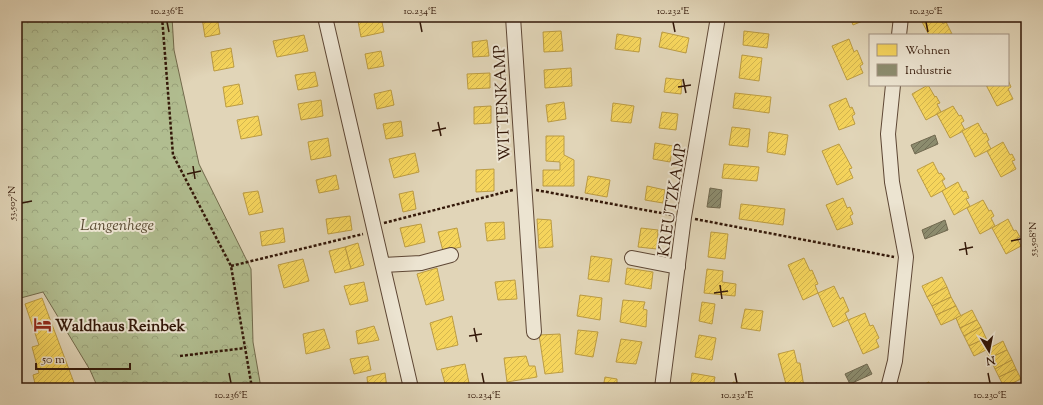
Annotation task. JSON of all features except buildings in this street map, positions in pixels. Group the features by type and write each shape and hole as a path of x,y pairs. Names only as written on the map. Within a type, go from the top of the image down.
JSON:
{"street":[{"path":"325,17 376,231 411,388"},
{"name":"WITTENKAMP","path":"513,17 523,187 534,332"},
{"name":"KREUTZKAMP","path":"662,388 684,217 718,17"},
{"path":"899,34 900,17"},
{"path":"888,388 895,361 906,257 891,175 888,134 894,86"},
{"path":"383,265 421,263 451,255"},
{"path":"632,258 678,267"}],"path":[{"path":"162,17 173,155 231,266 252,388"},
{"path":"684,217 892,257 906,257"},
{"path":"231,266 376,231"},
{"path":"180,356 245,348"}],"green space":[{"name":"Langenhege","path":"17,17 172,17 174,50 199,164 251,269 253,342 261,388 98,388 90,370 43,292 17,299"}],"place":[{"name":"Waldhaus Reinbek","path":"42,325"}]}
